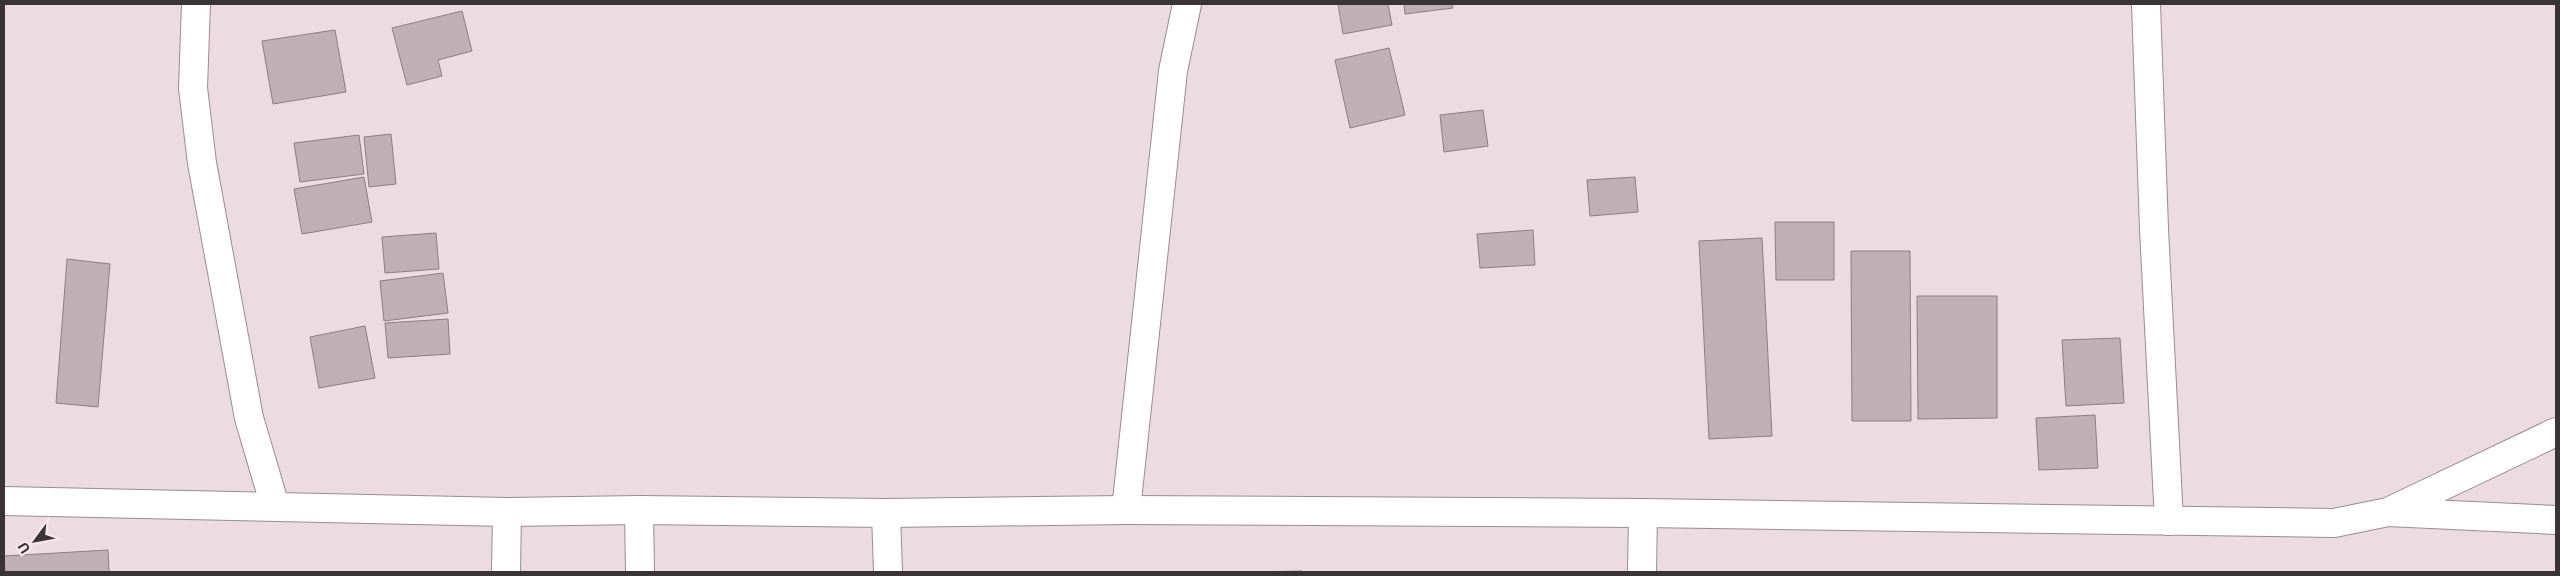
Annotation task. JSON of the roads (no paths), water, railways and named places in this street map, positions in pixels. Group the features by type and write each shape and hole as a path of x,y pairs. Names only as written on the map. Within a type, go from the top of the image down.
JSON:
{"main road":[{"path":"196,4 193,88 202,163 249,418 275,506"},
{"path":"1126,510 1172,71 1187,4"},
{"path":"2146,4 2154,229 2169,521"},
{"path":"4,501 507,512 639,510 886,513 1126,510 1643,513 2334,523 2388,512 2556,432"},
{"path":"639,510 640,572"},
{"path":"506,572 507,512"},
{"path":"2388,512 2556,520"},
{"path":"886,513 888,572"},
{"path":"1642,572 1643,513"}]}
